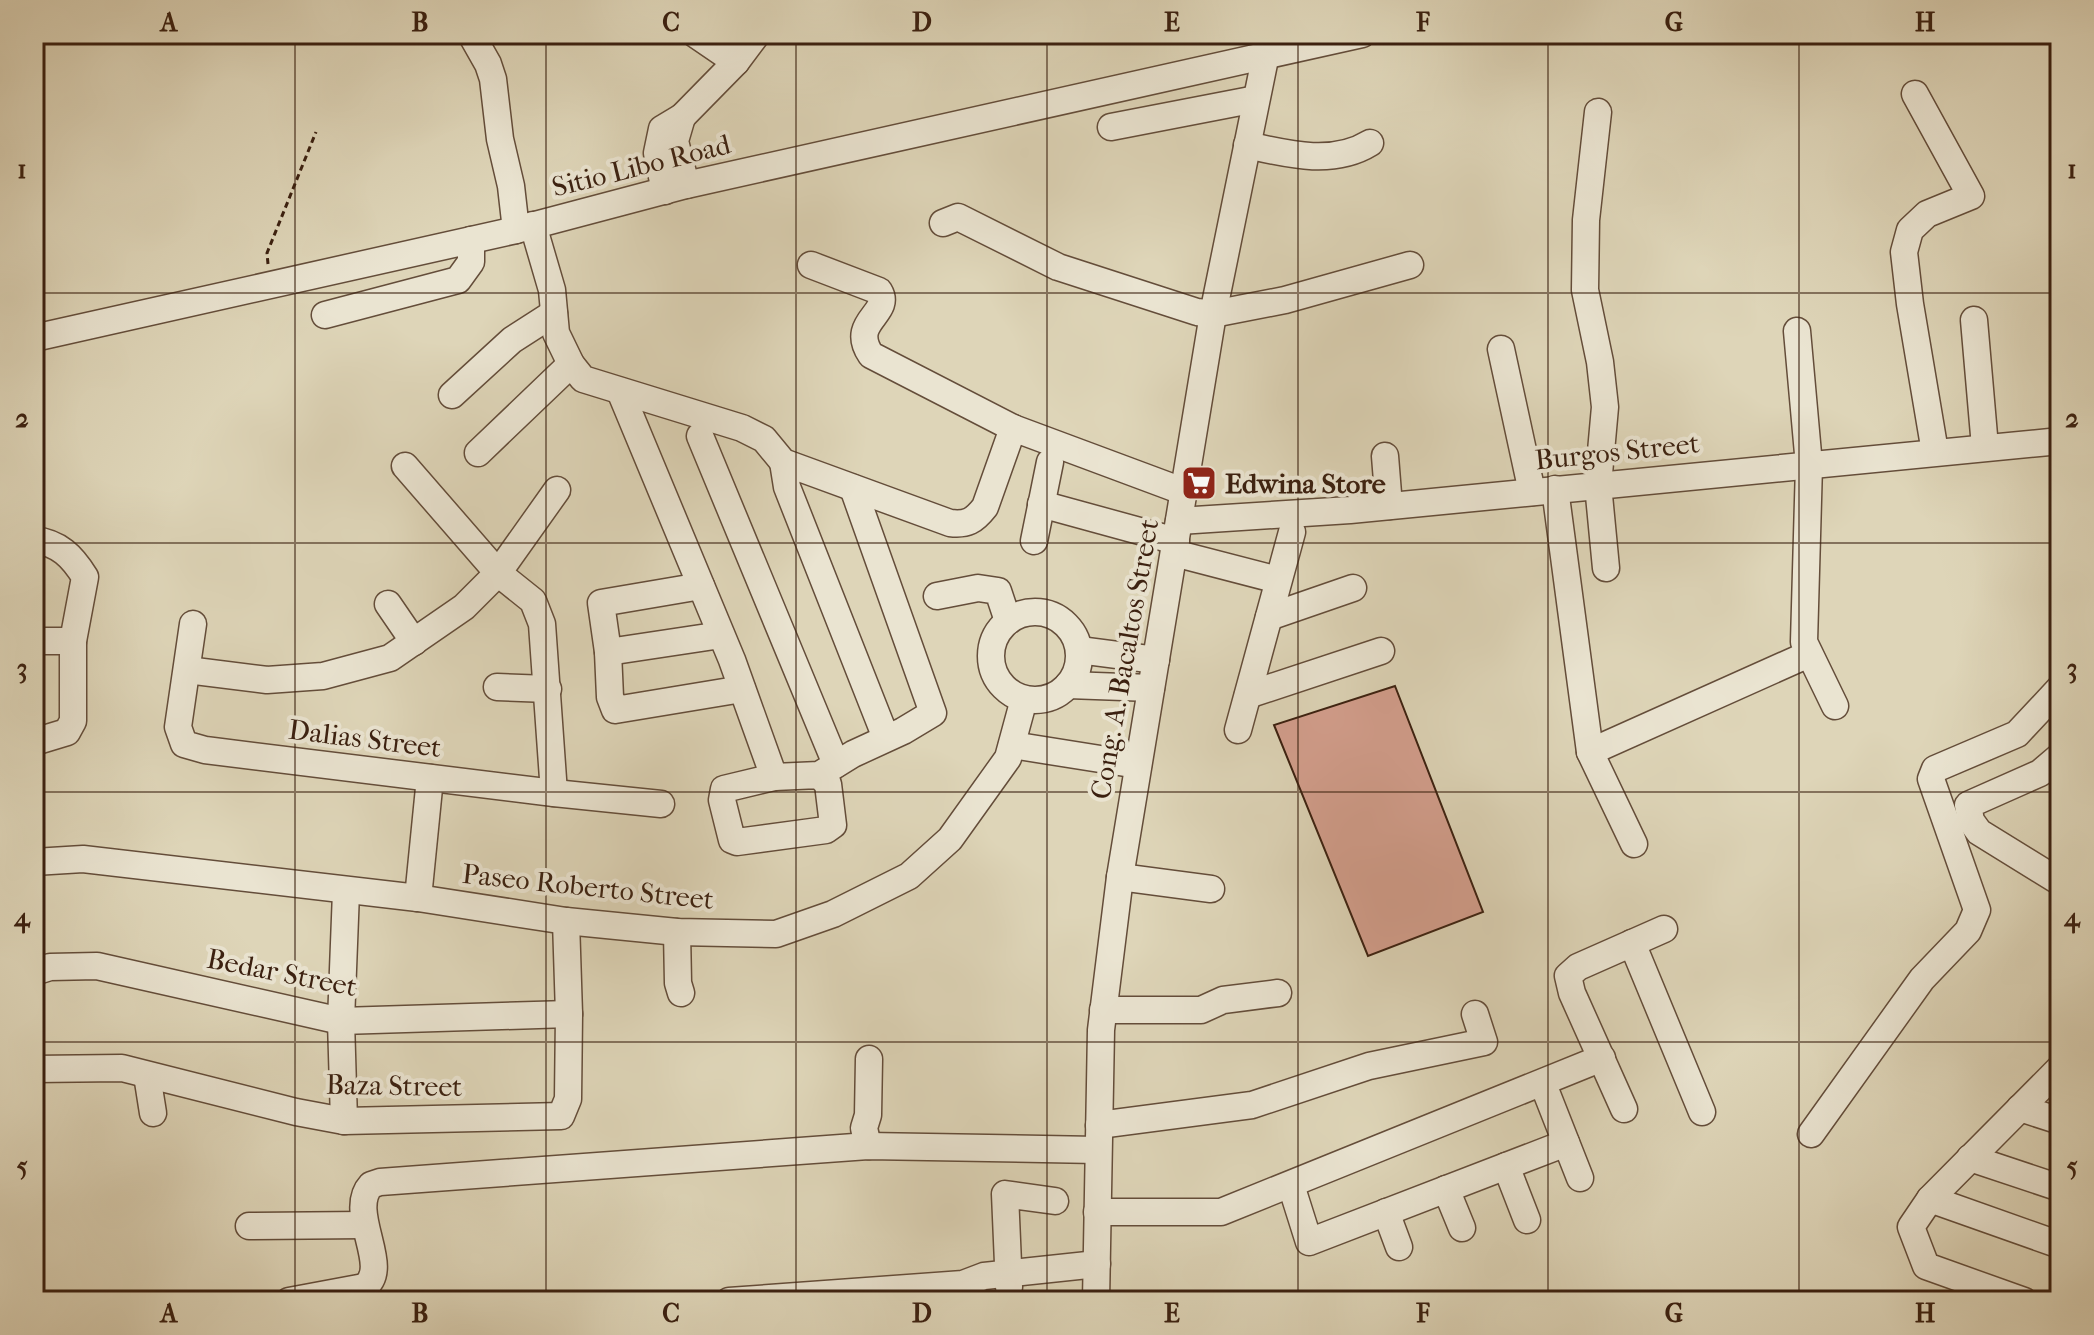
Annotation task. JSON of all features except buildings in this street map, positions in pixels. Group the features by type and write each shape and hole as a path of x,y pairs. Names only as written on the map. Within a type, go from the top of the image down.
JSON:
{"street":[{"path":"471,34 493,79 500,139 511,186 552,290 556,333 571,364 583,379 742,428 764,439 783,462 950,523 965,525 985,507 1013,428"},
{"path":"695,34 736,62"},
{"path":"670,190 657,153 662,129 682,117 736,62 757,34"},
{"name":"Sitio Libo Road","path":"34,338 525,228 1267,45 1362,34"},
{"name":"Cong. A. Bacaltos Street","path":"1096,1282 1103,1010 1120,877 1213,314 1267,45"},
{"path":"1915,94 1971,196 1927,214 1910,230 1904,252 1935,452"},
{"path":"1111,127 1256,99"},
{"path":"1598,112 1586,220 1585,290 1600,362 1605,407 1598,485 1606,568"},
{"path":"1247,145 1289,154 1332,156 1360,150 1370,143"},
{"path":"943,223 958,217 1058,267 1197,312 1213,314 1285,300 1410,265"},
{"path":"325,315 458,280 471,262 471,240"},
{"path":"811,265 879,291 883,296 882,303 864,330 864,344 871,355 1013,428 1185,492"},
{"path":"452,395 512,340 554,313"},
{"path":"1974,320 1985,447"},
{"path":"1797,331 1809,465 1804,642 1835,706"},
{"path":"1501,349 1544,491 1590,752 1634,844"},
{"path":"478,453 571,364"},
{"path":"620,391 721,635 774,777"},
{"path":"700,436 828,769 833,825 826,830 737,842 732,840 722,800 724,789 828,769 933,713 853,488"},
{"name":"Burgos Street","path":"1176,538 1389,506 2060,441"},
{"path":"1385,456 1389,506"},
{"path":"783,462 787,487 799,520 886,738"},
{"path":"1034,541 1050,462"},
{"path":"405,466 498,573 533,601 542,624 554,793"},
{"path":"187,670 267,680 323,676 390,658 464,607 498,573 557,490"},
{"path":"1041,504 1176,538 1278,580"},
{"path":"1238,730 1292,532"},
{"path":"34,540 61,548 74,559 85,577 73,641 73,721 67,732 34,742"},
{"path":"701,586 601,603 610,697 615,710 742,689"},
{"path":"937,596 978,588 998,591 1008,621"},
{"path":"1269,617 1353,588"},
{"path":"388,604 414,642"},
{"path":"1032,612 1057,618 1068,626 1079,650 1077,668 1068,685 1056,695 1040,699 1024,699 1003,686 991,665 991,649 997,633 1008,621 1032,612"},
{"name":"Dalias Street","path":"193,624 178,727 184,744 205,750 661,804"},
{"path":"608,652 721,635"},
{"path":"34,641 73,641"},
{"path":"1079,650 1156,660"},
{"path":"1248,695 1381,651"},
{"path":"1590,752 1809,654"},
{"path":"1068,685 1151,688"},
{"path":"497,687 548,689"},
{"path":"1811,1134 1922,979 1968,931 1977,910 1931,779 1935,769 2017,734 2060,688"},
{"name":"Paseo Roberto Street","path":"34,862 83,859 418,898 566,921 677,932 776,934 833,914 909,876 950,839 1008,758 1024,699"},
{"path":"1012,745 1138,765"},
{"path":"2060,756 2040,773 1968,805 1971,821 1979,832 2060,882"},
{"path":"418,898 430,778"},
{"path":"1120,877 1211,889"},
{"path":"344,1121 341,1021 346,892"},
{"name":"Baza Street","path":"34,1069 122,1068 344,1121 561,1116 568,1099 566,921"},
{"path":"1624,1109 1572,993 1568,976 1578,967 1664,929"},
{"path":"677,932 681,993"},
{"path":"1632,943 1702,1112"},
{"name":"Bedar Street","path":"34,972 50,967 97,966 341,1021 569,1014"},
{"path":"1103,1010 1201,1010 1223,1000 1278,993"},
{"path":"289,1301 364,1287 369,1283 375,1270 365,1225 367,1190 380,1182 868,1146 1098,1138 1252,1105 1369,1066 1484,1042 1475,1014"},
{"path":"1097,1212 1221,1212 1602,1058"},
{"path":"868,1146 864,1128 869,1106 869,1059"},
{"path":"2024,1301 1926,1266 1911,1227 1930,1199 2060,1068"},
{"path":"147,1075 153,1113"},
{"path":"1543,1084 1580,1178"},
{"path":"2020,1108 2060,1121"},
{"path":"1291,1185 1309,1242 1566,1143"},
{"path":"1970,1158 2060,1188"},
{"path":"1506,1166 1527,1220"},
{"path":"1446,1189 1462,1228"},
{"path":"1009,1280 1005,1194 1055,1201"},
{"path":"1930,1199 2060,1245"},
{"path":"1386,1212 1399,1247"},
{"path":"249,1226 365,1225"},
{"path":"729,1301 964,1292 984,1276 1009,1280 1096,1282"}],"path":[{"path":"268,284 267,253 316,132"}],"place":[{"name":"Edwina Store","path":"1199,483"}]}
